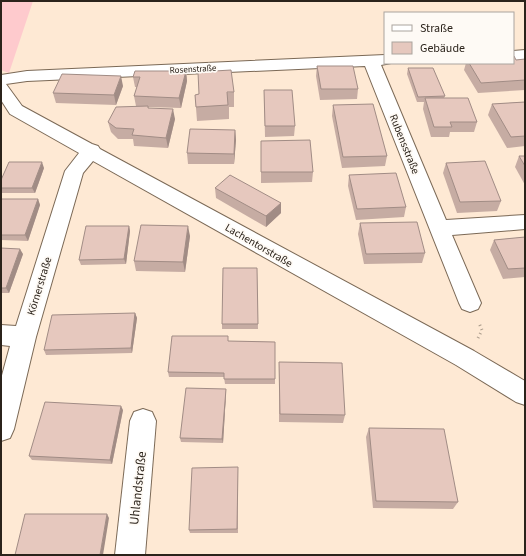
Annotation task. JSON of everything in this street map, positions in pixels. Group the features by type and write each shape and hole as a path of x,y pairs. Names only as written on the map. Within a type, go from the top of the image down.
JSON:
{"street":[{"path":"514,56 525,55"},
{"name":"Rosenstraße","path":"1,80 27,76 378,60"},
{"name":"Rubensstraße","path":"378,60 439,228 470,303"},
{"name":"Lachentorstraße","path":"1,88 8,112 92,150 322,281 464,358 525,394"},
{"name":"Körnerstraße","path":"1,429 24,337 74,170 92,150"},
{"path":"439,228 525,222"},
{"path":"1,335 24,337"},
{"name":"Uhlandstraße","path":"130,555 144,421"}],"shaded area":[{"path":"1,1 33,1 9,73 1,70"}],"building":[{"path":"514,56 516,60 525,59 525,80 481,83 470,64 514,64"},
{"path":"317,66 353,66 358,89 321,89"},
{"path":"408,68 433,68 445,96 418,97"},
{"path":"231,70 234,92 227,92 228,105 196,107 195,95 199,94 198,72"},
{"path":"135,71 186,71 179,98 134,96 140,77 133,77"},
{"path":"62,74 121,76 114,95 53,93"},
{"path":"264,90 292,90 295,126 265,126"},
{"path":"425,98 468,98 477,122 450,122 452,127 434,127"},
{"path":"525,102 525,136 511,137 492,104"},
{"path":"373,104 387,156 343,157 333,105"},
{"path":"148,106 148,108 173,109 166,138 132,135 134,129 116,128 108,122 116,107"},
{"path":"190,129 235,130 234,154 187,153"},
{"path":"310,140 313,172 261,172 261,141"},
{"path":"519,156 525,156 525,166"},
{"path":"485,161 501,201 460,202 446,163"},
{"path":"9,162 42,162 32,188 1,188 1,180"},
{"path":"396,173 406,207 357,209 349,175"},
{"path":"230,175 281,203 266,216 215,188"},
{"path":"1,199 38,199 25,235 1,235"},
{"path":"417,222 425,253 366,254 360,223"},
{"path":"141,225 188,226 183,262 134,261"},
{"path":"86,226 129,226 124,259 79,260"},
{"path":"525,237 525,268 508,269 494,240"},
{"path":"1,248 20,249 6,288 1,288"},
{"path":"223,268 257,268 258,324 222,324"},
{"path":"135,313 131,348 44,350 52,315"},
{"path":"172,336 228,336 228,341 275,342 275,379 224,379 224,373 168,372"},
{"path":"279,362 342,363 345,415 280,414"},
{"path":"186,388 226,389 222,439 180,438"},
{"path":"45,402 121,406 110,460 29,456"},
{"path":"369,428 444,429 458,502 376,501"},
{"path":"238,467 237,529 189,530 192,468"},
{"path":"25,514 107,514 100,555 15,555"}]}
